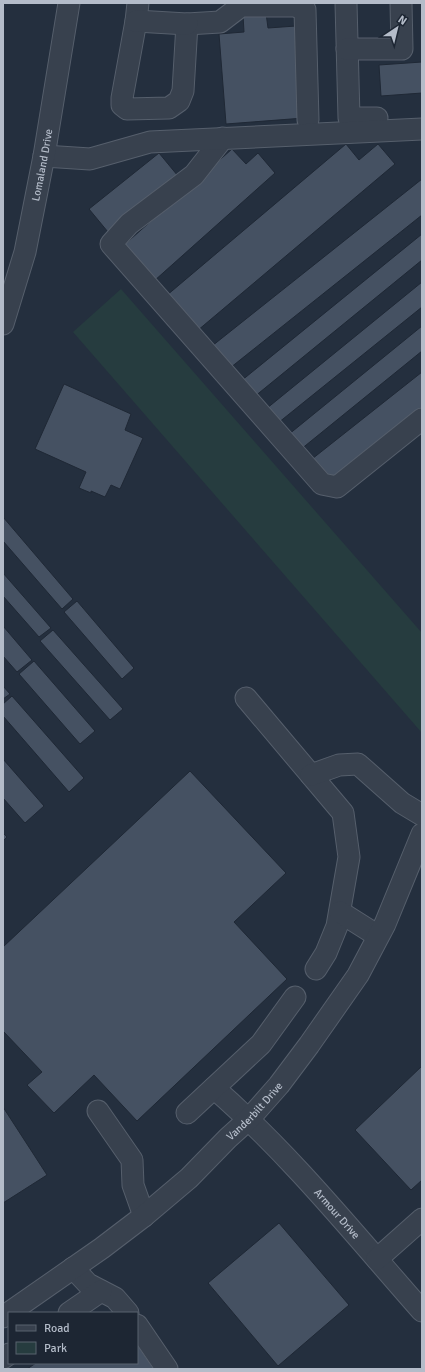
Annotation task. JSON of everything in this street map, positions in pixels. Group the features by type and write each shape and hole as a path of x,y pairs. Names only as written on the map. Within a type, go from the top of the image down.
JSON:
{"street":[{"name":"Lomaland Drive","path":"3,324 9,283 25,252 44,156 69,3"},
{"path":"346,3 349,118 418,125"},
{"path":"347,49 402,49 401,3"},
{"path":"187,24 183,92 179,101 169,108 127,109 122,105 122,98 137,12 187,24 220,22 241,6 295,5 305,10 308,120"},
{"path":"44,156 90,159 150,142 418,125"},
{"path":"418,125 422,145"},
{"path":"223,138 194,175 129,224 112,244 322,484 337,487 422,419"},
{"path":"246,698 343,813 349,857 340,912 337,926 326,954 316,969"},
{"path":"311,775 340,765 358,764 402,803 422,815"},
{"name":"Vanderbilt Drive","path":"10,1312 102,1248 144,1216 189,1178 249,1119 309,1045 358,975 403,882 422,834"},
{"path":"340,912 378,936"},
{"path":"187,1113 261,1044 295,997"},
{"name":"Armour Drive","path":"214,1088 249,1119 282,1152 422,1311"},
{"path":"98,1111 132,1160 133,1185 144,1216"},
{"path":"377,1259 422,1219"},
{"path":"73,1268 88,1284 115,1298 127,1312"},
{"path":"70,1312 101,1291"},
{"path":"138,1326 167,1369"}],"green space":[{"path":"121,289 422,633 422,733 73,332"}],"building":[{"path":"266,13 268,28 296,26 304,118 226,124 219,34 244,32 243,15"},
{"path":"422,62 422,93 381,96 379,65"},
{"path":"346,144 359,160 378,144 395,164 197,331 166,296"},
{"path":"232,149 246,164 258,153 275,173 154,281 123,246"},
{"path":"159,153 178,176 108,232 89,209"},
{"path":"422,179 422,215 230,368 212,346"},
{"path":"422,234 422,260 254,397 241,381"},
{"path":"422,282 422,307 278,423 266,409"},
{"path":"422,326 422,351 300,450 288,435"},
{"path":"422,372 422,409 330,481 312,459"},
{"path":"64,384 131,414 125,430 143,438 120,489 111,485 105,497 79,488 86,472 35,449"},
{"path":"3,517 73,599 62,609 3,541"},
{"path":"3,573 51,628 39,637 3,596"},
{"path":"77,601 134,668 122,679 64,612"},
{"path":"3,626 32,660 17,672 3,656"},
{"path":"53,630 123,709 110,720 40,641"},
{"path":"34,661 95,731 80,744 19,674"},
{"path":"3,686 10,694 3,699"},
{"path":"12,696 84,778 69,792 3,716 3,704"},
{"path":"3,759 44,806 25,823 3,798"},
{"path":"190,771 286,873 234,922 287,979 137,1121 94,1075 54,1113 27,1085 42,1072 3,1031 3,947"},
{"path":"3,833 7,837 3,841"},
{"path":"422,1066 422,1180 411,1190 355,1130"},
{"path":"3,1107 47,1175 3,1203"},
{"path":"279,1223 349,1305 278,1366 208,1283"},
{"path":"138,1345 154,1369 27,1369 34,1364 138,1364"}]}
